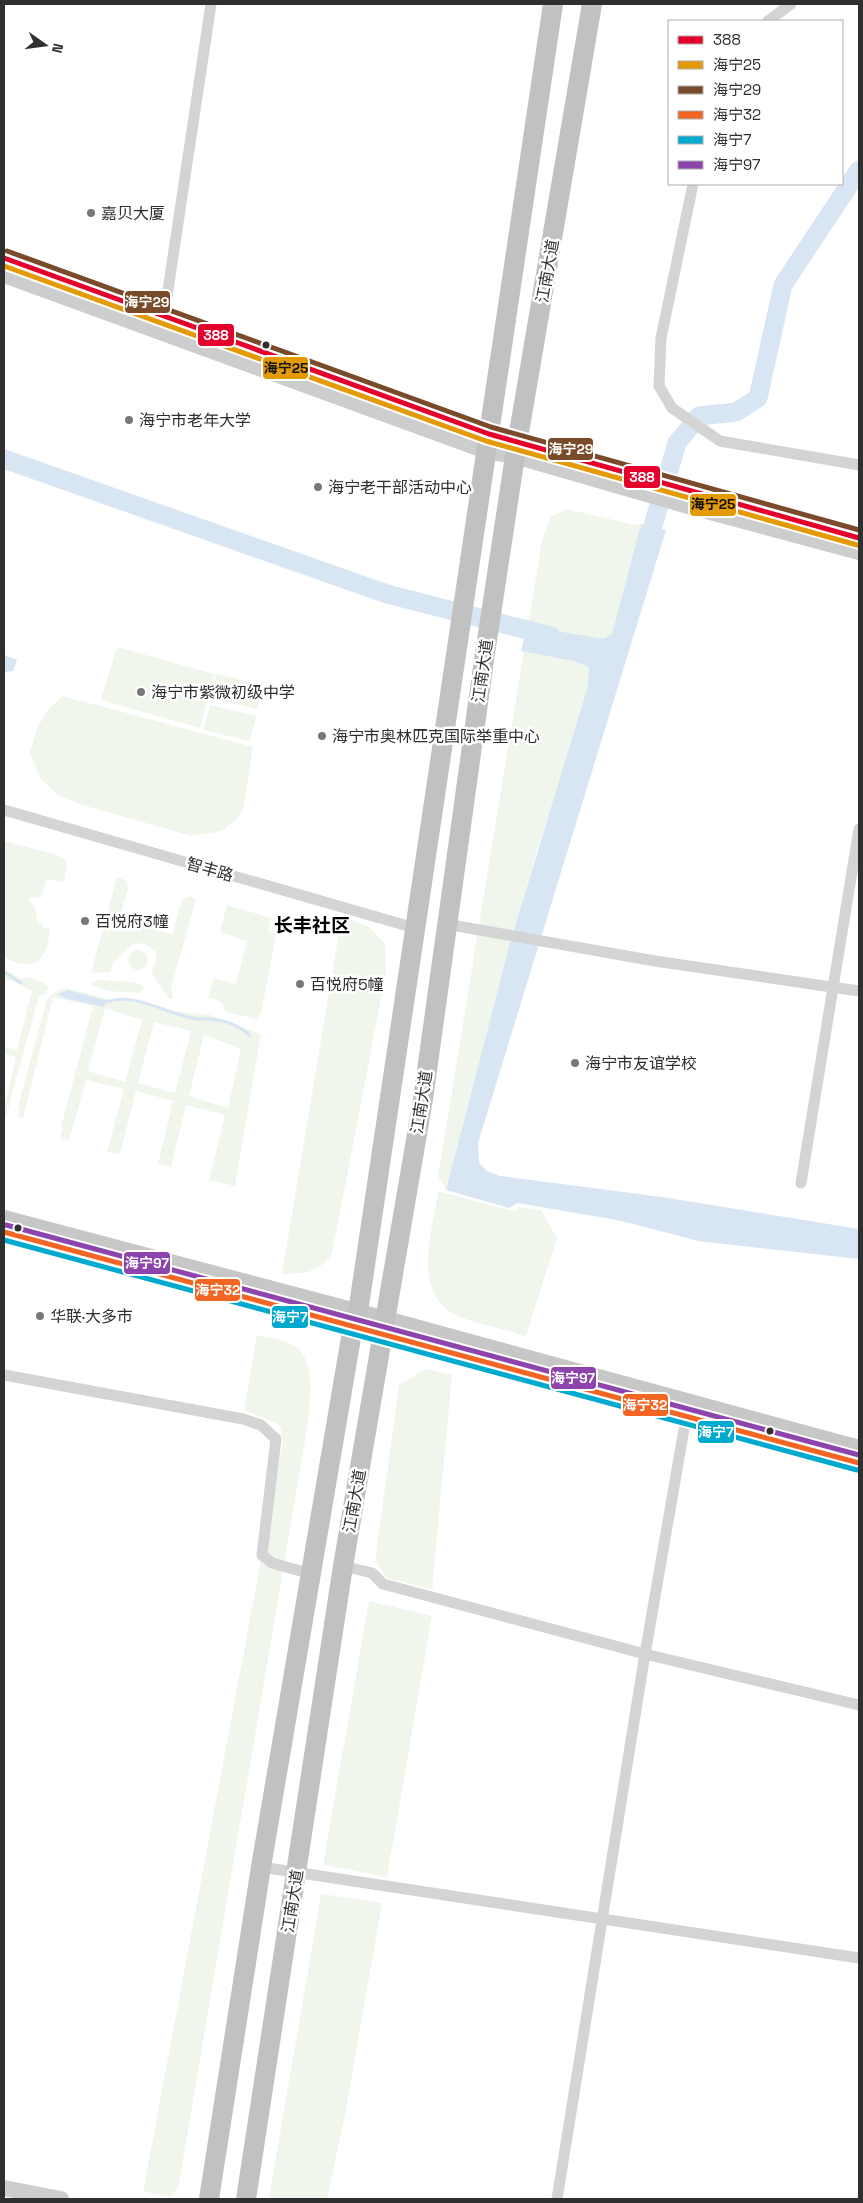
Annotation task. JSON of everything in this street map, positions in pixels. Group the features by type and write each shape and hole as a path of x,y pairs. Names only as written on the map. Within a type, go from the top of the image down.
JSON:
{"highway":[{"name":"江南大道","path":"209,2199 261,1867 356,1319 553,4"},
{"name":"江南大道","path":"246,2199 343,1566 385,1327 422,1099 516,448 592,4"}],"main road":[{"path":"4,258 164,316 488,443"},
{"path":"4,275 162,333 488,443 516,448 641,484 688,506 859,552"},
{"path":"641,484 687,489 859,538"},
{"path":"4,1219 356,1319 687,1410 859,1463"},
{"path":"4,1232 356,1319"},
{"path":"687,1410 859,1449"},
{"path":"4,2188 61,2199"}],"street":[{"path":"162,333 211,4"},
{"path":"769,20 791,4"},
{"path":"693,185 662,338 659,386 674,410 720,442 859,465"},
{"name":"智丰路","path":"4,810 416,928"},
{"path":"801,1183 859,829"},
{"path":"446,924 655,961 859,991"},
{"path":"4,1375 243,1418 261,1425 276,1439 262,1556 272,1563 311,1574"},
{"path":"557,2199 645,1654 687,1410"},
{"path":"343,1566 372,1573 383,1584 645,1654 859,1704"},
{"path":"261,1867 859,1958"}],"shaded area":[{"path":"566,509 635,525 641,524 612,634 539,844 511,939 446,1190 438,1176 542,540 551,517"},
{"path":"117,647 214,674 200,728 101,700"},
{"path":"216,674 263,685 257,709 210,698"},
{"path":"63,696 253,747 244,806 239,817 222,831 191,836 79,804 58,795 40,778 30,753 37,728 49,708"},
{"path":"210,705 256,716 250,741 204,730"},
{"path":"4,841 58,855 67,862 64,882 47,879 41,898 30,897 29,900 36,909 37,920 45,928 50,928 46,949 38,961 31,964 15,962 4,957"},
{"path":"117,877 127,881 128,889 120,915 138,921 140,914 158,919 156,930 172,934 182,899 190,896 196,900 171,988 173,999 169,999 151,972 155,964 156,953 142,944 137,943 127,949 112,964 111,972 91,973"},
{"path":"227,905 271,918 268,931 276,934 261,1014 256,1019 226,1012 222,1002 208,997 214,978 236,984 247,941 220,932"},
{"path":"342,916 369,927 385,944 386,973 332,1254 316,1269 282,1274"},
{"path":"134,950 142,950 148,956 148,964 142,970 134,970 128,964 128,956"},
{"path":"4,969 20,979 29,977 49,986 46,993 39,996 6,1116 4,1115 4,1108 16,1057 4,1054 4,1047 17,1050 32,991 11,980 4,980"},
{"path":"96,980 135,982 145,987 140,993 108,991 91,984"},
{"path":"66,988 108,999 132,999 172,1011 210,1015 261,1034 235,1186 209,1180 225,1115 186,1105 171,1167 158,1164 173,1101 136,1091 120,1154 107,1152 124,1089 86,1080 69,1141 60,1139 63,1128 61,1127 93,1006 53,997 23,1118 19,1117 19,1103 47,999 55,992","holes":["105,1008 142,1020 125,1082 88,1071","154,1022 191,1031 175,1093 138,1083","204,1035 241,1049 228,1108 189,1096"]},
{"path":"438,1191 516,1212 519,1207 541,1210 557,1238 526,1336 477,1323 452,1313 440,1302 432,1289 428,1257"},
{"path":"257,1335 291,1344 300,1350 305,1358 309,1368 310,1379 308,1423 178,2189 170,2197 143,2192 283,1442 280,1425 244,1410"},
{"path":"426,1369 452,1375 432,1589 387,1578 375,1561 399,1385"},
{"path":"369,1601 432,1616 387,1877 323,1865"},
{"path":"321,1894 382,1903 345,2115 327,2199 269,2199"}],"water":[{"path":"641,524 666,530 478,1143 479,1163 487,1171 500,1176 662,1197 859,1229 859,1259 698,1241 622,1221 518,1203 509,1208 446,1190 511,939 588,686 589,667 574,661 521,651 527,626 604,639 612,634"},
{"path":"4,655 17,660 13,671 4,672"},
{"path":"68,990 109,1001 103,1007 64,998 58,994"}],"waterway":[{"path":"646,550 677,443 699,416 736,412 758,398 783,285 859,170"},
{"path":"4,459 387,594 551,636"},
{"path":"4,972 21,983"},
{"path":"109,1001 119,999 130,1000 182,1016 222,1021 233,1024 250,1036"}],"transit line":[{"name":"海宁29","path":"7,251 491,427 859,530"},
{"name":"388","path":"4,258 489,434 859,538"},
{"name":"海宁25","path":"4,266 486,441 857,545"},
{"name":"海宁97","path":"6,1225 859,1455"},
{"name":"海宁32","path":"4,1232 859,1463"},
{"name":"海宁7","path":"4,1240 857,1470"}],"place":[{"name":"嘉贝大厦","path":"91,213"},
{"name":"海宁市老年大学","path":"129,420"},
{"name":"海宁老干部活动中心","path":"318,487"},
{"name":"海宁市紫微初级中学","path":"141,692"},
{"name":"海宁市奥林匹克国际举重中心","path":"322,736"},
{"name":"百悦府3幢","path":"85,921"},
{"name":"百悦府5幢","path":"300,984"},
{"name":"海宁市友谊学校","path":"575,1063"},
{"name":"华联·大多市","path":"40,1316"}],"district":[{"name":"长丰社区","path":"312,925"}]}
